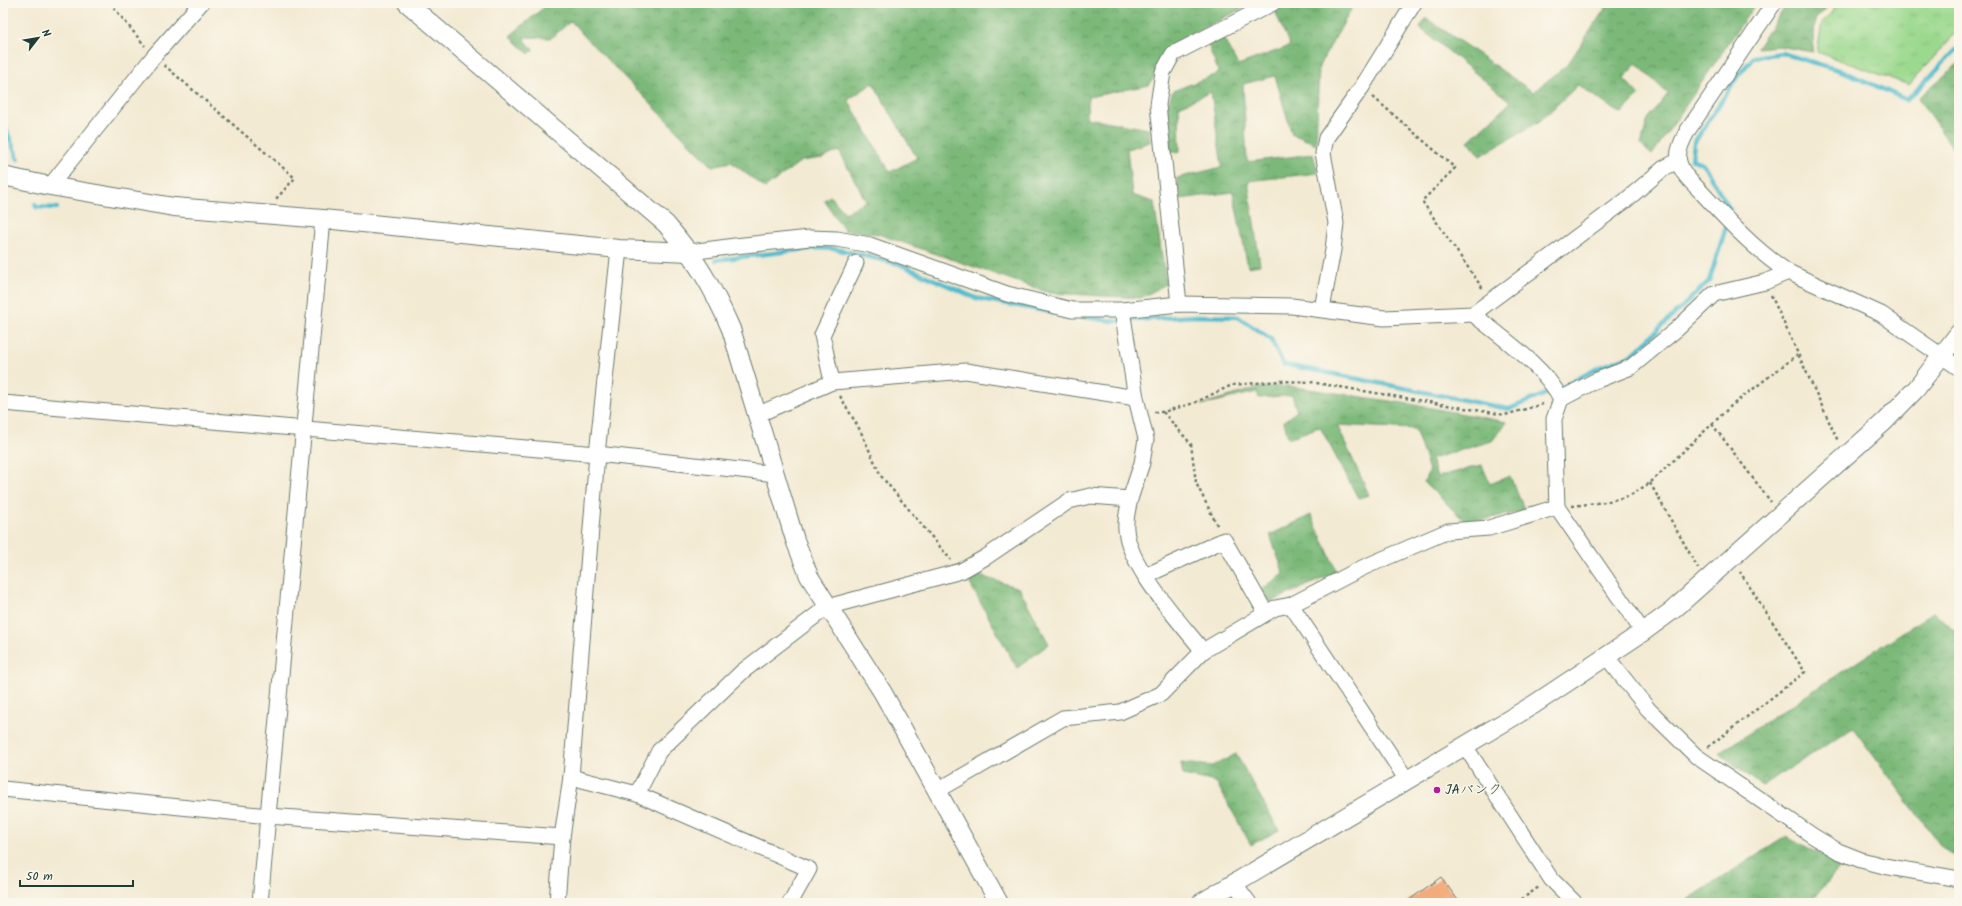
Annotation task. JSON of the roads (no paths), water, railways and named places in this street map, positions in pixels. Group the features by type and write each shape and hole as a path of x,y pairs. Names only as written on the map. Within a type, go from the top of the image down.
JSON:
{"street":[{"path":"50,186 154,56 201,3"},
{"path":"407,3 660,219 690,252 719,301 731,329 795,540 809,576 827,607 884,693 999,903"},
{"path":"1179,304 1158,105 1163,72 1173,54 1273,3"},
{"path":"1322,309 1333,250 1336,222 1323,154 1326,138 1362,87 1414,3"},
{"path":"1774,3 1688,130 1680,145 1678,161 1684,173 1728,220 1774,263 1788,272 1881,314 1959,368"},
{"path":"3,176 50,186 174,207 323,219 619,249 690,252 810,238 837,239 870,245 1014,296 1072,310 1123,318 1179,304 1292,306 1384,318 1473,314 1625,201 1664,168 1678,161"},
{"path":"260,903 323,219"},
{"path":"557,903 562,837 571,777 597,454 619,249"},
{"path":"832,382 822,334 856,263"},
{"path":"1558,393 1631,367 1677,329 1714,294 1765,282 1788,272"},
{"path":"1473,314 1543,372 1558,393 1554,419 1557,507 1643,632"},
{"path":"1123,318 1138,405 1146,439 1142,463 1130,499 1126,529 1129,546 1145,576 1203,652"},
{"path":"1200,903 1235,884 1533,705 1643,632 1673,610 1884,422 1916,390 1959,333"},
{"path":"757,415 832,382 966,371 1138,405"},
{"path":"3,403 597,454 776,474"},
{"path":"637,794 659,751 743,671 827,607 961,571 986,557 1069,501 1090,496 1130,499"},
{"path":"937,791 1063,718 1120,712 1161,694 1203,652 1275,608 1291,605 1362,568 1448,530 1489,528 1557,507"},
{"path":"1145,576 1224,540 1266,613"},
{"path":"1291,605 1407,780"},
{"path":"1606,656 1648,710 1696,756 1813,836 1838,851 1861,860 1884,866 1959,879"},
{"path":"1465,746 1551,879 1575,903"},
{"path":"571,777 637,794 809,869 790,903"},
{"path":"3,789 268,816 562,837"},
{"path":"1235,884 1249,903"}],"waterway":[{"path":"1729,217 1730,210 1704,165 1692,159 1694,143 1739,74 1754,57 1782,53 1845,72 1907,100 1959,47"},
{"path":"3,122 18,159"},
{"path":"35,204 36,207 57,208"},
{"path":"1082,317 1115,321 1196,316 1238,317 1271,339 1283,364 1509,409 1563,387 1598,368 1632,355 1709,281 1727,224"},
{"path":"716,260 816,248 836,249 899,264 976,298 1051,312"}],"place":[{"name":"JAバンク","path":"1437,790"}]}
